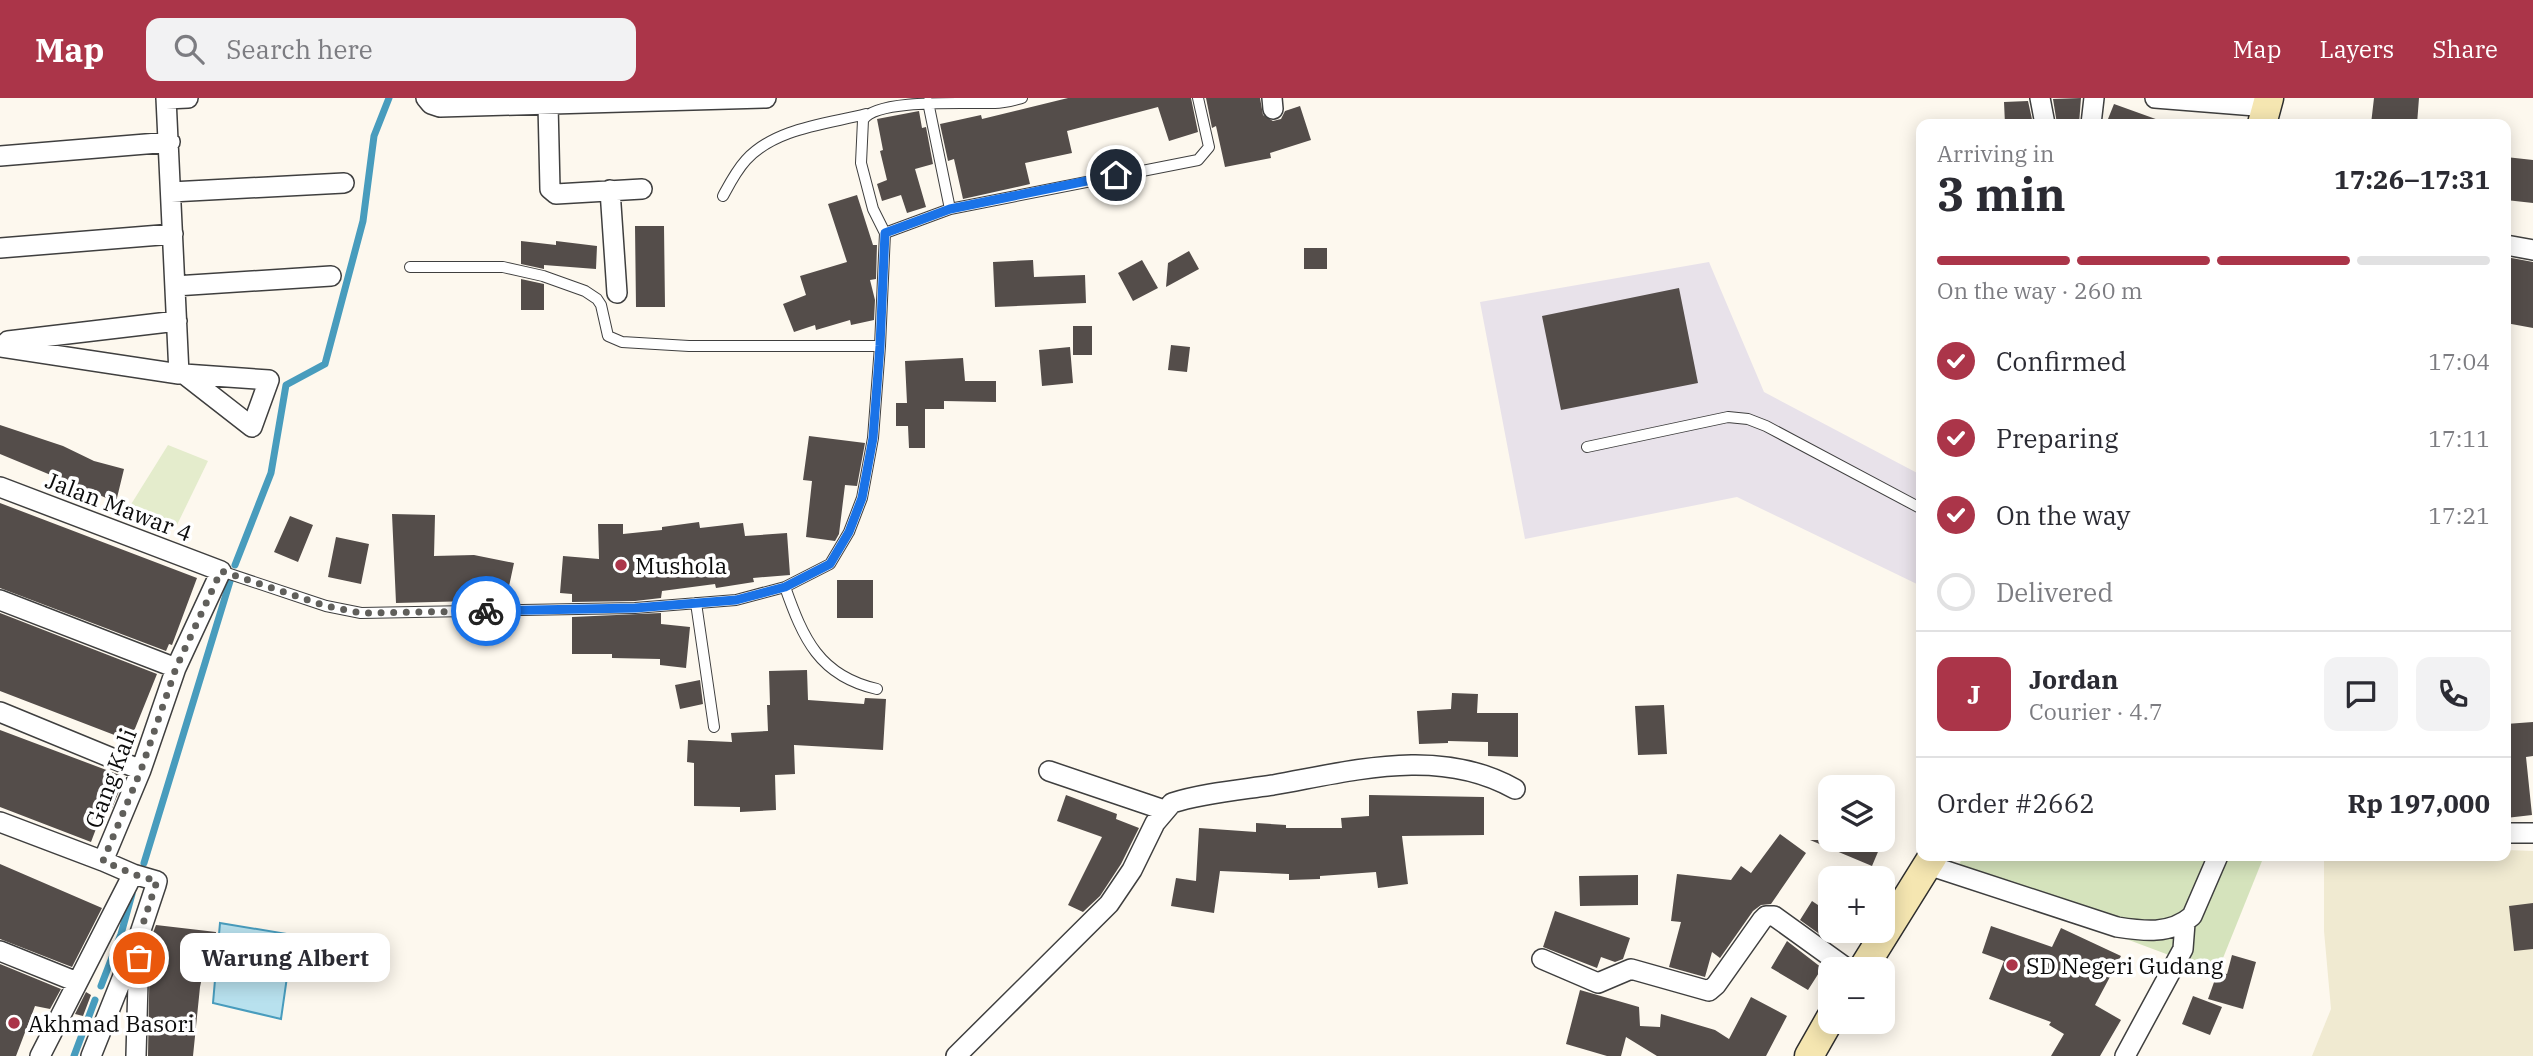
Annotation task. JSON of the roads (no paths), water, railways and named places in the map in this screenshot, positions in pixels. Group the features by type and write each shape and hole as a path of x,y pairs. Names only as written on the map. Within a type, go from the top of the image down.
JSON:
{"street":[{"path":"0,345 181,374 166,99 188,98"},
{"path":"426,98 430,104 440,107 766,98"},
{"path":"2040,98 2044,119"},
{"path":"2092,119 2094,98"},
{"path":"2155,98 2266,110"},
{"path":"548,104 550,189 556,194 642,189"},
{"path":"0,156 170,142"},
{"path":"171,192 344,183"},
{"path":"610,190 617,293"},
{"path":"0,248 173,234"},
{"path":"2511,246 2533,250"},
{"path":"176,286 331,276"},
{"path":"0,345 177,321"},
{"name":"Jalan Mawar 4","path":"0,487 221,571"},
{"name":"Gang Kali","path":"139,936 157,881 103,861 141,770 176,668 221,571"},
{"path":"0,600 176,668"},
{"path":"0,712 141,770"},
{"path":"957,1056 1109,904 1132,870 1164,810 1181,801 1372,767 1425,764 1458,767 1494,777 1515,789"},
{"path":"1049,771 1164,810"},
{"path":"0,821 103,861"},
{"path":"2511,833 2533,833"},
{"path":"1870,957 1929,861"},
{"path":"1933,861 2117,927 2149,931 2169,929 2185,923 2192,916 2216,861"},
{"path":"40,1056 133,874"},
{"path":"1542,959 1598,983 1631,969 1709,991 1766,916 1774,916 1831,957"},
{"path":"2125,1056 2183,949 2185,923"},
{"path":"91,1056 139,936"},
{"path":"136,1056 139,936"},
{"path":"0,951 78,982"},
{"path":"1809,1056 1821,1034"}],"lane":[{"path":"723,196 736,172 748,158 764,145 787,134 874,110 928,102 999,103 1023,98"},
{"path":"885,233 950,209 1198,160 1209,147 1198,98"},
{"path":"928,102 950,209"},
{"path":"221,571 326,606 361,613 548,610 736,600 785,587 830,564 849,532 862,498 873,438 885,233 873,209 861,163 863,120 866,114"},
{"path":"410,267 503,267 543,276 585,291 597,299 601,305 608,336 622,342 689,346 880,346"},
{"path":"1587,447 1728,417 1748,419 1916,506"},
{"path":"785,587 798,625 814,653 846,679 877,689"},
{"path":"696,603 714,727"}],"water":[{"path":"220,923 293,935 281,1019 213,1003"}],"waterway":[{"path":"235,565 271,473 286,385 325,364 363,221 374,136 389,98"},
{"path":"144,863 231,578"},
{"path":"101,986 121,934 132,894"},
{"path":"74,1056 95,1000"}],"place":[{"name":"Mushola","path":"621,565"},
{"name":"Warung Albert","path":"139,958"},
{"name":"SD Negeri Gudang","path":"2012,965"},
{"name":"Akhmad Basori","path":"14,1023"}]}
